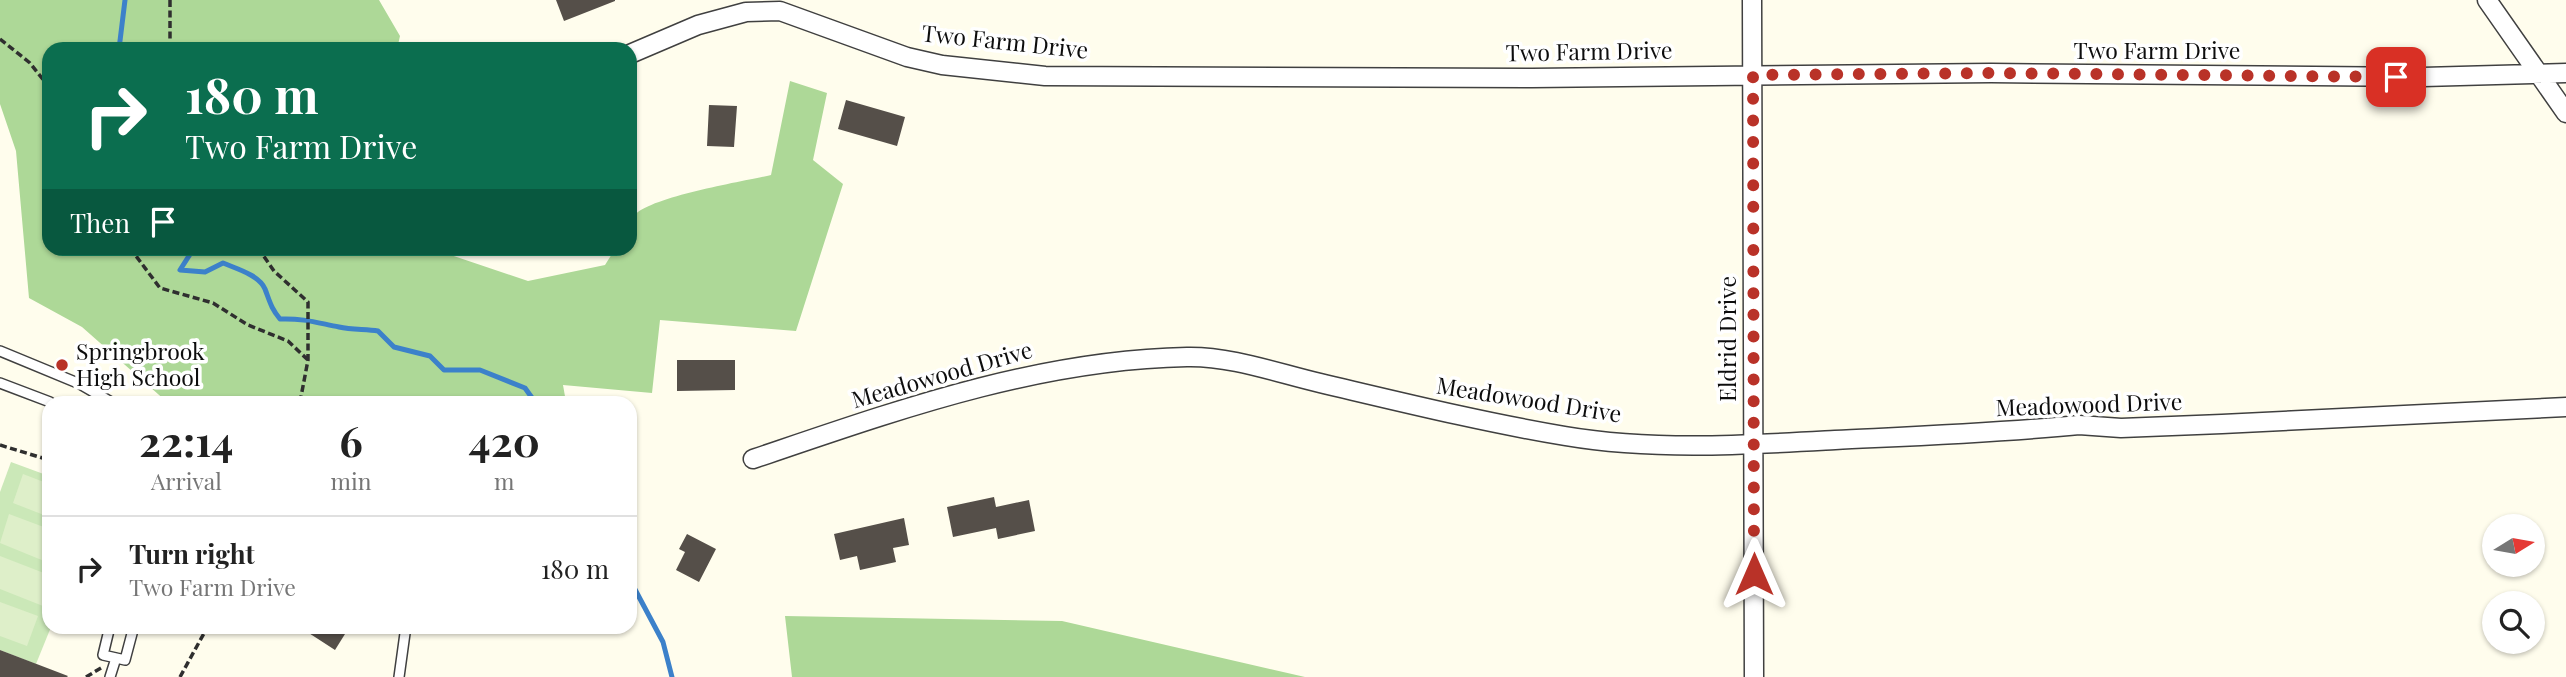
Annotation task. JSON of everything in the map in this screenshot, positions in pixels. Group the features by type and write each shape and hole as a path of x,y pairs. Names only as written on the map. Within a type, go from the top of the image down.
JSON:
{"street":[{"name":"Eldrid Drive","path":"1752,0 1754,677"},
{"path":"2487,0 2566,113"},
{"name":"Two Farm Drive","path":"637,51 698,25 746,12 780,11 907,57 942,65 1045,76 1991,73 2423,78 2566,73"},
{"name":"Meadowood Drive","path":"753,459 923,402 1035,373 1116,361 1192,357 1235,363 1464,417 1569,437 1655,444 1753,445 2079,425 2121,428 2566,407"}],"lane":[{"path":"0,351 80,384 101,396"},
{"path":"0,383 42,399"},
{"path":"108,634 103,655 125,660 132,634"},
{"path":"399,677 406,634"},
{"path":"110,677 116,658"}],"path":[{"path":"170,0 170,42"},
{"path":"0,39 30,63 42,79"},
{"path":"136,256 160,288 213,303 248,325 288,341 308,357"},
{"path":"264,256 274,271 308,302 308,357 301,396"},
{"path":"308,302 316,300"},
{"path":"0,445 42,458"},
{"path":"180,677 204,634"}],"green space":[{"path":"0,0 379,0 400,36 399,42 42,42 42,256 454,256 528,281 605,265 611,256 637,256 637,214 643,209 677,196 771,175 790,81 827,93 813,160 843,184 796,331 660,320 652,393 563,385 565,396 160,396 82,327 29,298 16,151 0,104"},
{"path":"11,462 42,473 42,634 48,634 36,664 0,650 0,492"},
{"path":"23,474 42,481 42,514 13,503"},
{"path":"9,514 42,526 42,560 0,543"},
{"path":"0,556 42,572 42,606 0,589"},
{"path":"0,602 38,616 27,646 0,636"},
{"path":"785,616 1062,621 1305,677 792,677"}],"building":[{"path":"556,0 615,0 615,1 564,21"},
{"path":"846,100 905,117 897,146 838,129"},
{"path":"709,105 737,106 734,147 707,146"},
{"path":"677,360 735,360 735,390 677,391"},
{"path":"994,497 996,507 1029,500 1035,531 998,539 996,528 953,537 947,507"},
{"path":"904,518 909,545 893,548 896,562 860,570 857,556 840,560 834,534"},
{"path":"687,534 716,549 699,582 676,570 685,552 679,549"},
{"path":"310,634 345,634 335,650"},
{"path":"0,650 68,676 0,677"}],"waterway":[{"path":"120,42 125,0"},
{"path":"189,256 180,270 205,272 223,263 258,280 280,319 378,331 394,347 430,356 444,370 480,370 525,388 531,396"},
{"path":"637,593 663,642 672,677"}],"place":[{"name":"Springbrook High School","path":"62,365"}],"route":[{"path":"1754,574 1753,75 1991,73 2396,77"}]}
